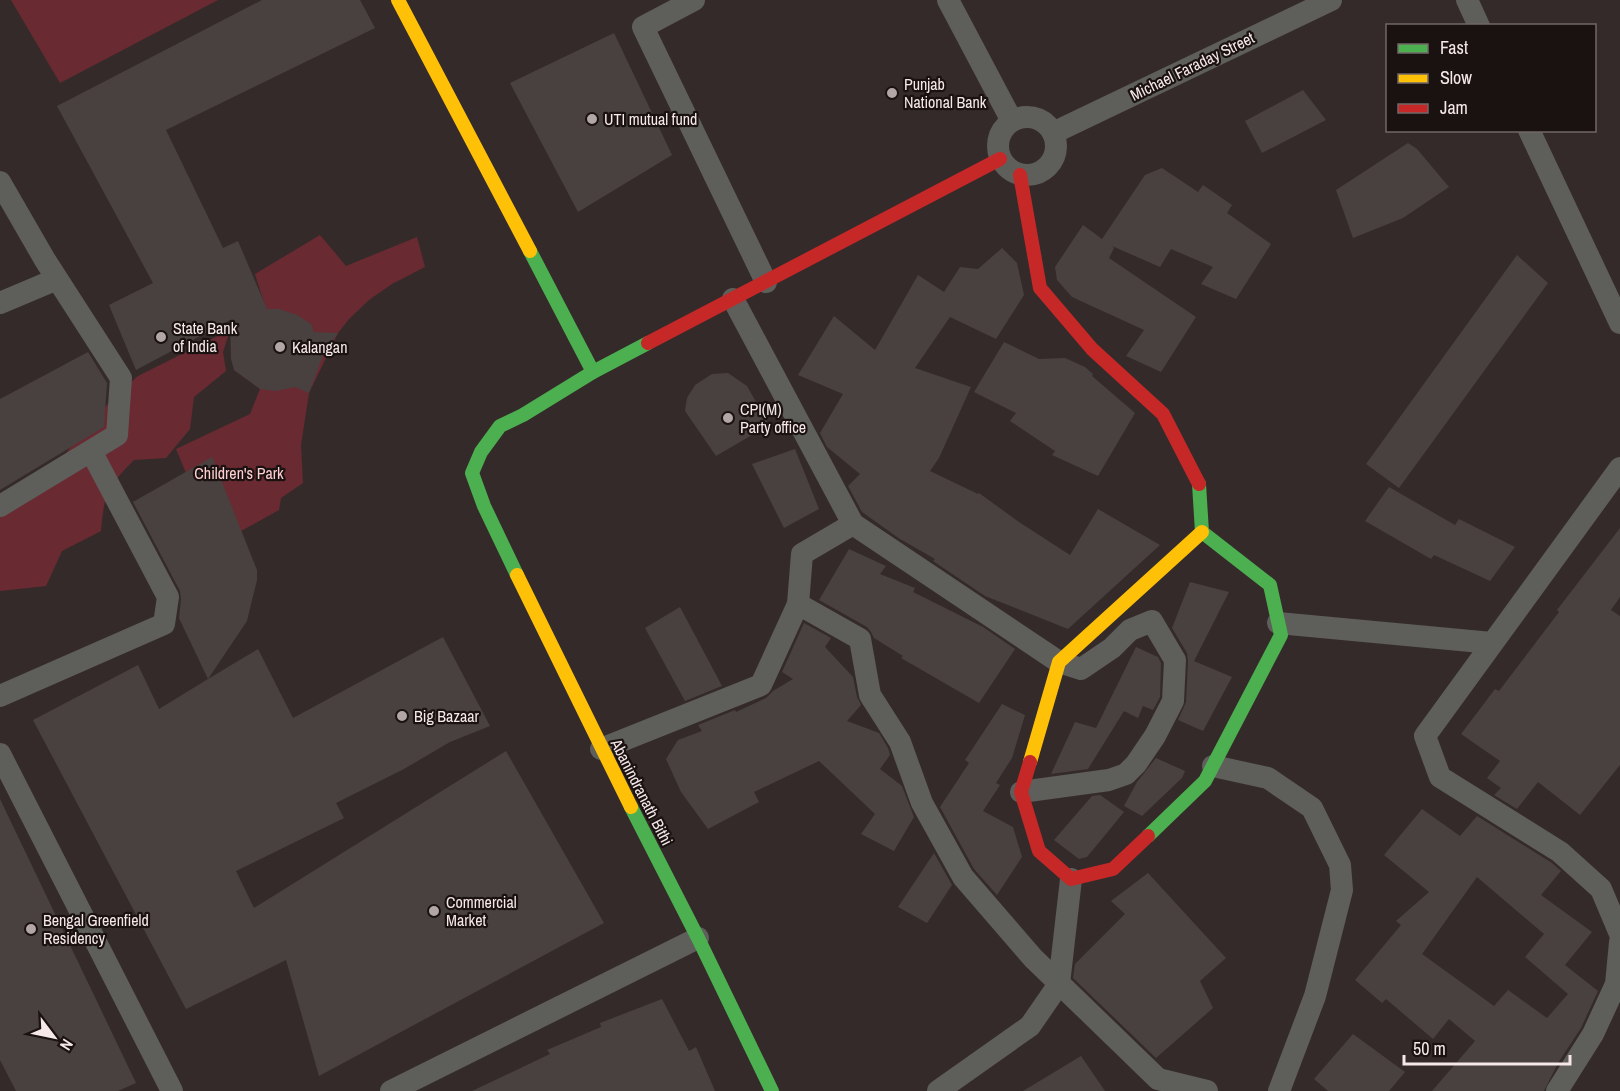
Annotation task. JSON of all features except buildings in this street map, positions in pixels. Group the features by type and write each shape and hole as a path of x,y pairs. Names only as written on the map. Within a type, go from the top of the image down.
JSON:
{"street":[{"path":"398,0 593,372 1000,159"},
{"path":"694,0 643,27 766,282"},
{"path":"948,0 1012,121"},
{"name":"Michael Faraday Street","path":"1053,133 1331,0"},
{"path":"1467,0 1478,24"},
{"path":"1026,117 1036,118 1046,124 1053,133 1056,144 1050,164 1032,175 1020,175 1009,169 1000,159 999,135 1012,121 1026,117"},
{"path":"1530,132 1620,323"},
{"path":"1020,175 1040,288 1092,349 1163,414 1198,481 1202,532 1270,585 1281,635 1205,781 1113,870 1071,879"},
{"path":"0,182 57,279 122,378 117,435 0,506"},
{"path":"0,303 57,279"},
{"path":"733,299 853,524 1059,662 1081,669 1112,648 1130,630 1152,621 1175,660 1173,701 1155,736 1136,764 1126,774 1109,780 1021,792"},
{"name":"Abanindranath Bithi","path":"593,372 523,415 500,426 481,452 472,473 484,506 601,749 698,938 772,1091"},
{"path":"0,696 164,624 168,597 91,451"},
{"path":"1620,468 1425,736 1440,777 1560,852 1601,889 1620,934"},
{"path":"601,749 761,686 798,604 802,554 853,524"},
{"path":"1071,879 1039,851 1021,792 1059,662 1202,532"},
{"path":"798,604 860,639 870,695 900,742 922,803 963,877 1033,958 1158,1079 1207,1091"},
{"path":"1278,623 1492,643"},
{"path":"0,754 172,1091"},
{"path":"1213,766 1268,778 1312,808 1340,865 1342,890 1315,996 1279,1091"},
{"path":"938,1091 1030,1026 1059,984 1071,879"},
{"path":"391,1091 698,938"},
{"path":"1557,1091 1593,1034 1616,984 1620,942"}],"green space":[{"path":"11,0 218,0 60,83"},
{"name":"Children's Park","path":"320,235 346,266 417,237 425,267 392,284 369,300 338,333 309,393 301,445 303,483 281,498 279,510 216,545 176,449 250,414 260,389 234,370 266,309 255,274"},
{"path":"230,330 223,352 226,371 194,397 190,429 166,458 134,460 125,469 109,491 101,531 62,551 46,586 0,591 0,500 54,474 69,449 114,397 138,376"}],"traffic: fast":[{"path":"530,251 593,372"},
{"path":"517,575 484,506 472,473 481,452 500,426 648,343"},
{"path":"1148,836 1205,781 1281,635 1270,585 1202,532 1199,484"},
{"path":"631,807 772,1091"}],"traffic: slow":[{"path":"398,0 530,251"},
{"path":"1030,762 1059,662 1202,532"},
{"path":"517,575 631,807"}],"traffic: jam":[{"path":"648,343 1000,159"},
{"path":"1020,175 1040,288 1092,349 1163,414 1199,484"},
{"path":"1030,762 1021,792 1039,851 1071,879 1113,869 1148,836"}],"place":[{"name":"Punjab National Bank","path":"892,93"},
{"name":"UTI mutual fund","path":"592,119"},
{"name":"State Bank of India","path":"161,337"},
{"name":"Kalangan","path":"280,347"},
{"name":"CPI(M) Party office","path":"728,418"},
{"name":"Big Bazaar","path":"402,716"},
{"name":"Commercial Market","path":"434,911"},
{"name":"Bengal Greenfield Residency","path":"31,929"}]}
